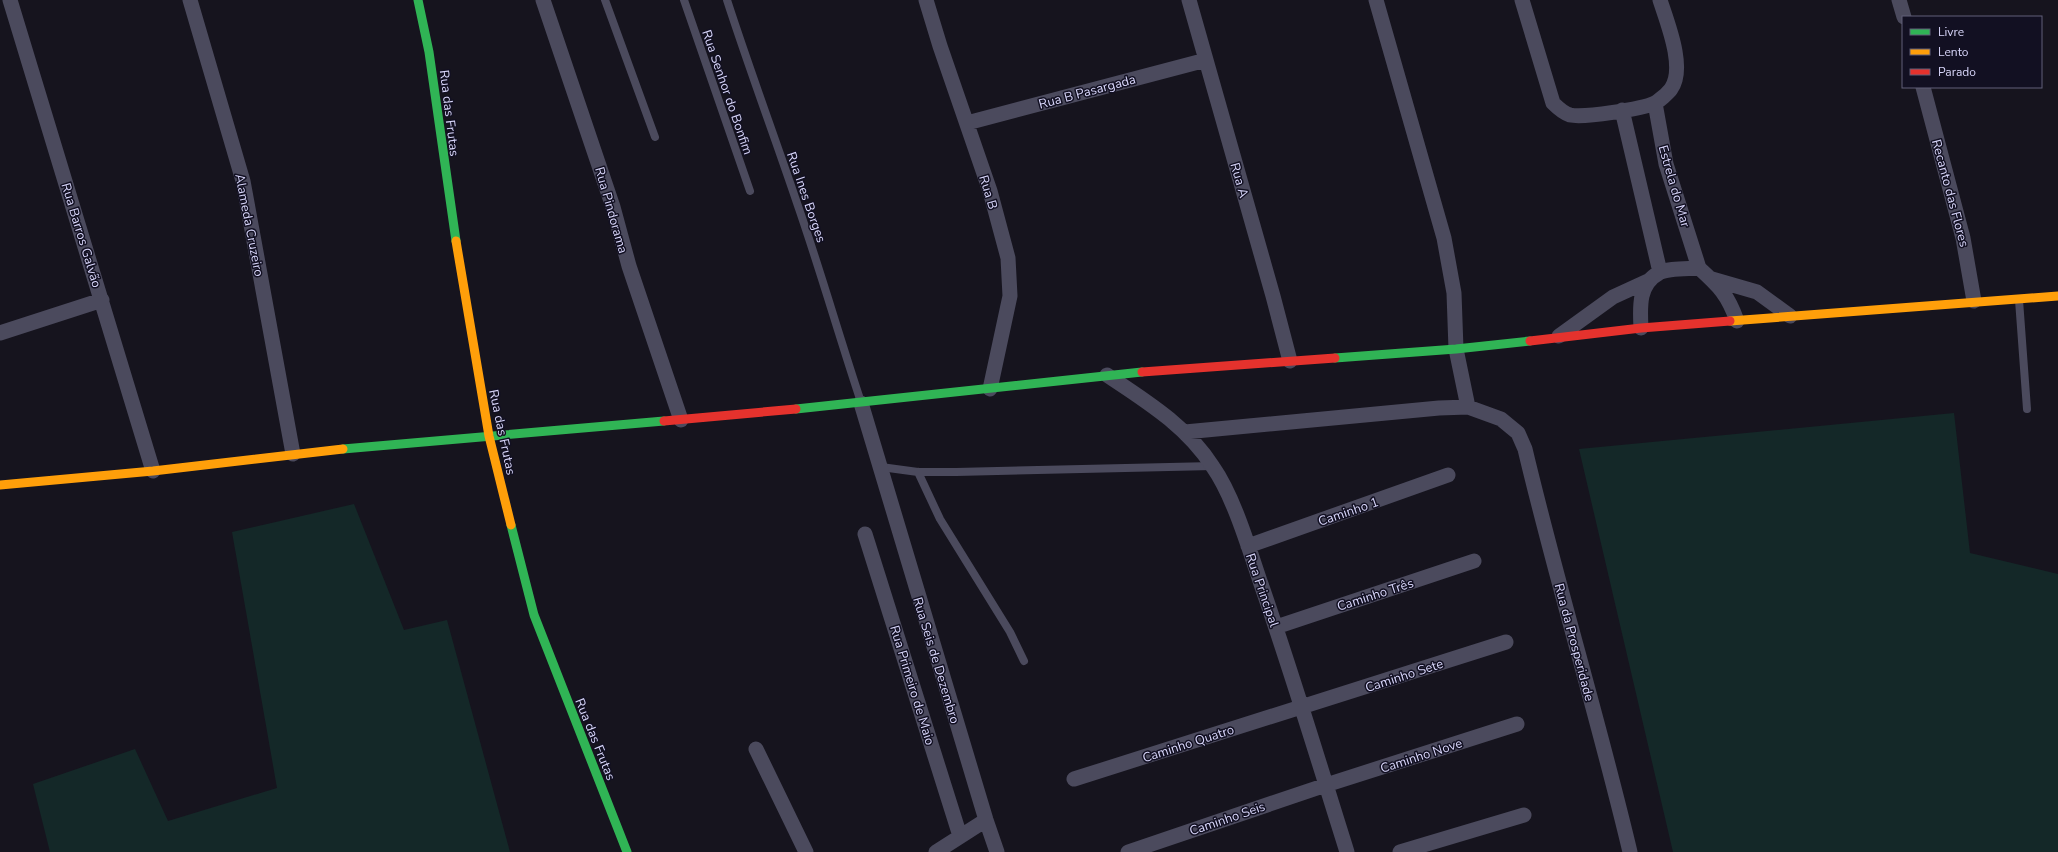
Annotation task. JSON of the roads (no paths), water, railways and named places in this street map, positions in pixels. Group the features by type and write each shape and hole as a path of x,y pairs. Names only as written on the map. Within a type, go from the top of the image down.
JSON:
{"main road":[{"name":"Rua das Frutas","path":"418,0 429,52 448,194 489,436 534,615 627,852"},
{"path":"0,485 293,454 861,403 1106,375 1456,349 1559,336 1641,328 1974,301 2019,300 2058,296"}],"street":[{"name":"Rua Barros Galvão","path":"10,0 153,470"},
{"name":"Alameda Cruzeiro","path":"190,0 243,181 293,454"},
{"name":"Rua Pindorama","path":"543,0 613,207 629,266 681,420"},
{"name":"Rua B","path":"926,0 940,46 990,191 1008,258 1010,296 990,389"},
{"name":"Rua A","path":"1189,0 1290,361"},
{"path":"1185,432 1440,408 1468,407 1456,349 1454,293 1444,238 1376,0"},
{"path":"1522,0 1553,103 1562,112 1570,115 1622,110 1655,103 1671,89 1677,62 1671,33 1660,0"},
{"path":"1899,0 1904,16"},
{"name":"Rua B Pasargada","path":"967,123 1206,60"},
{"name":"Recanto das Flores","path":"1923,88 1963,238 1974,301"},
{"name":"Estrela do Mar","path":"1655,103 1666,164 1699,268"},
{"path":"1622,110 1655,276 1643,291 1640,303 1641,328"},
{"path":"1559,336 1613,298 1655,276 1699,268 1721,288 1737,321"},
{"path":"1712,279 1757,292 1790,316"},
{"path":"0,333 102,300"},
{"name":"Rua Principal","path":"1106,375 1157,409 1185,432 1213,466 1223,484 1248,546 1276,627 1347,852"},
{"name":"Rua Seis de Dezembro","path":"861,403 881,467 915,589 997,852"},
{"name":"Rua da Prosperidade","path":"1468,407 1501,419 1518,433 1525,450 1562,598 1616,792 1630,852"},
{"name":"Caminho 1","path":"1248,546 1448,475"},
{"name":"Rua Primeiro de Maio","path":"865,534 960,836"},
{"name":"Caminho Três","path":"1276,627 1474,561"},
{"name":"Caminho Sete","path":"1302,707 1506,642"},
{"name":"Caminho Quatro","path":"1074,779 1302,707"},
{"name":"Caminho Nove","path":"1326,785 1517,724"},
{"path":"756,749 806,852"},
{"name":"Caminho Seis","path":"1128,852 1326,785"},
{"path":"1400,852 1524,815"},
{"path":"936,852 986,820"}],"lane":[{"path":"605,0 655,137"},
{"name":"Rua Senhor do Bonfim","path":"684,0 750,191"},
{"name":"Rua Ines Borges","path":"727,0 757,91 798,204 861,403"},
{"path":"2019,300 2027,409"},
{"path":"881,467 918,472 1213,466"},
{"path":"918,472 940,519 1010,632 1024,660"}]}
